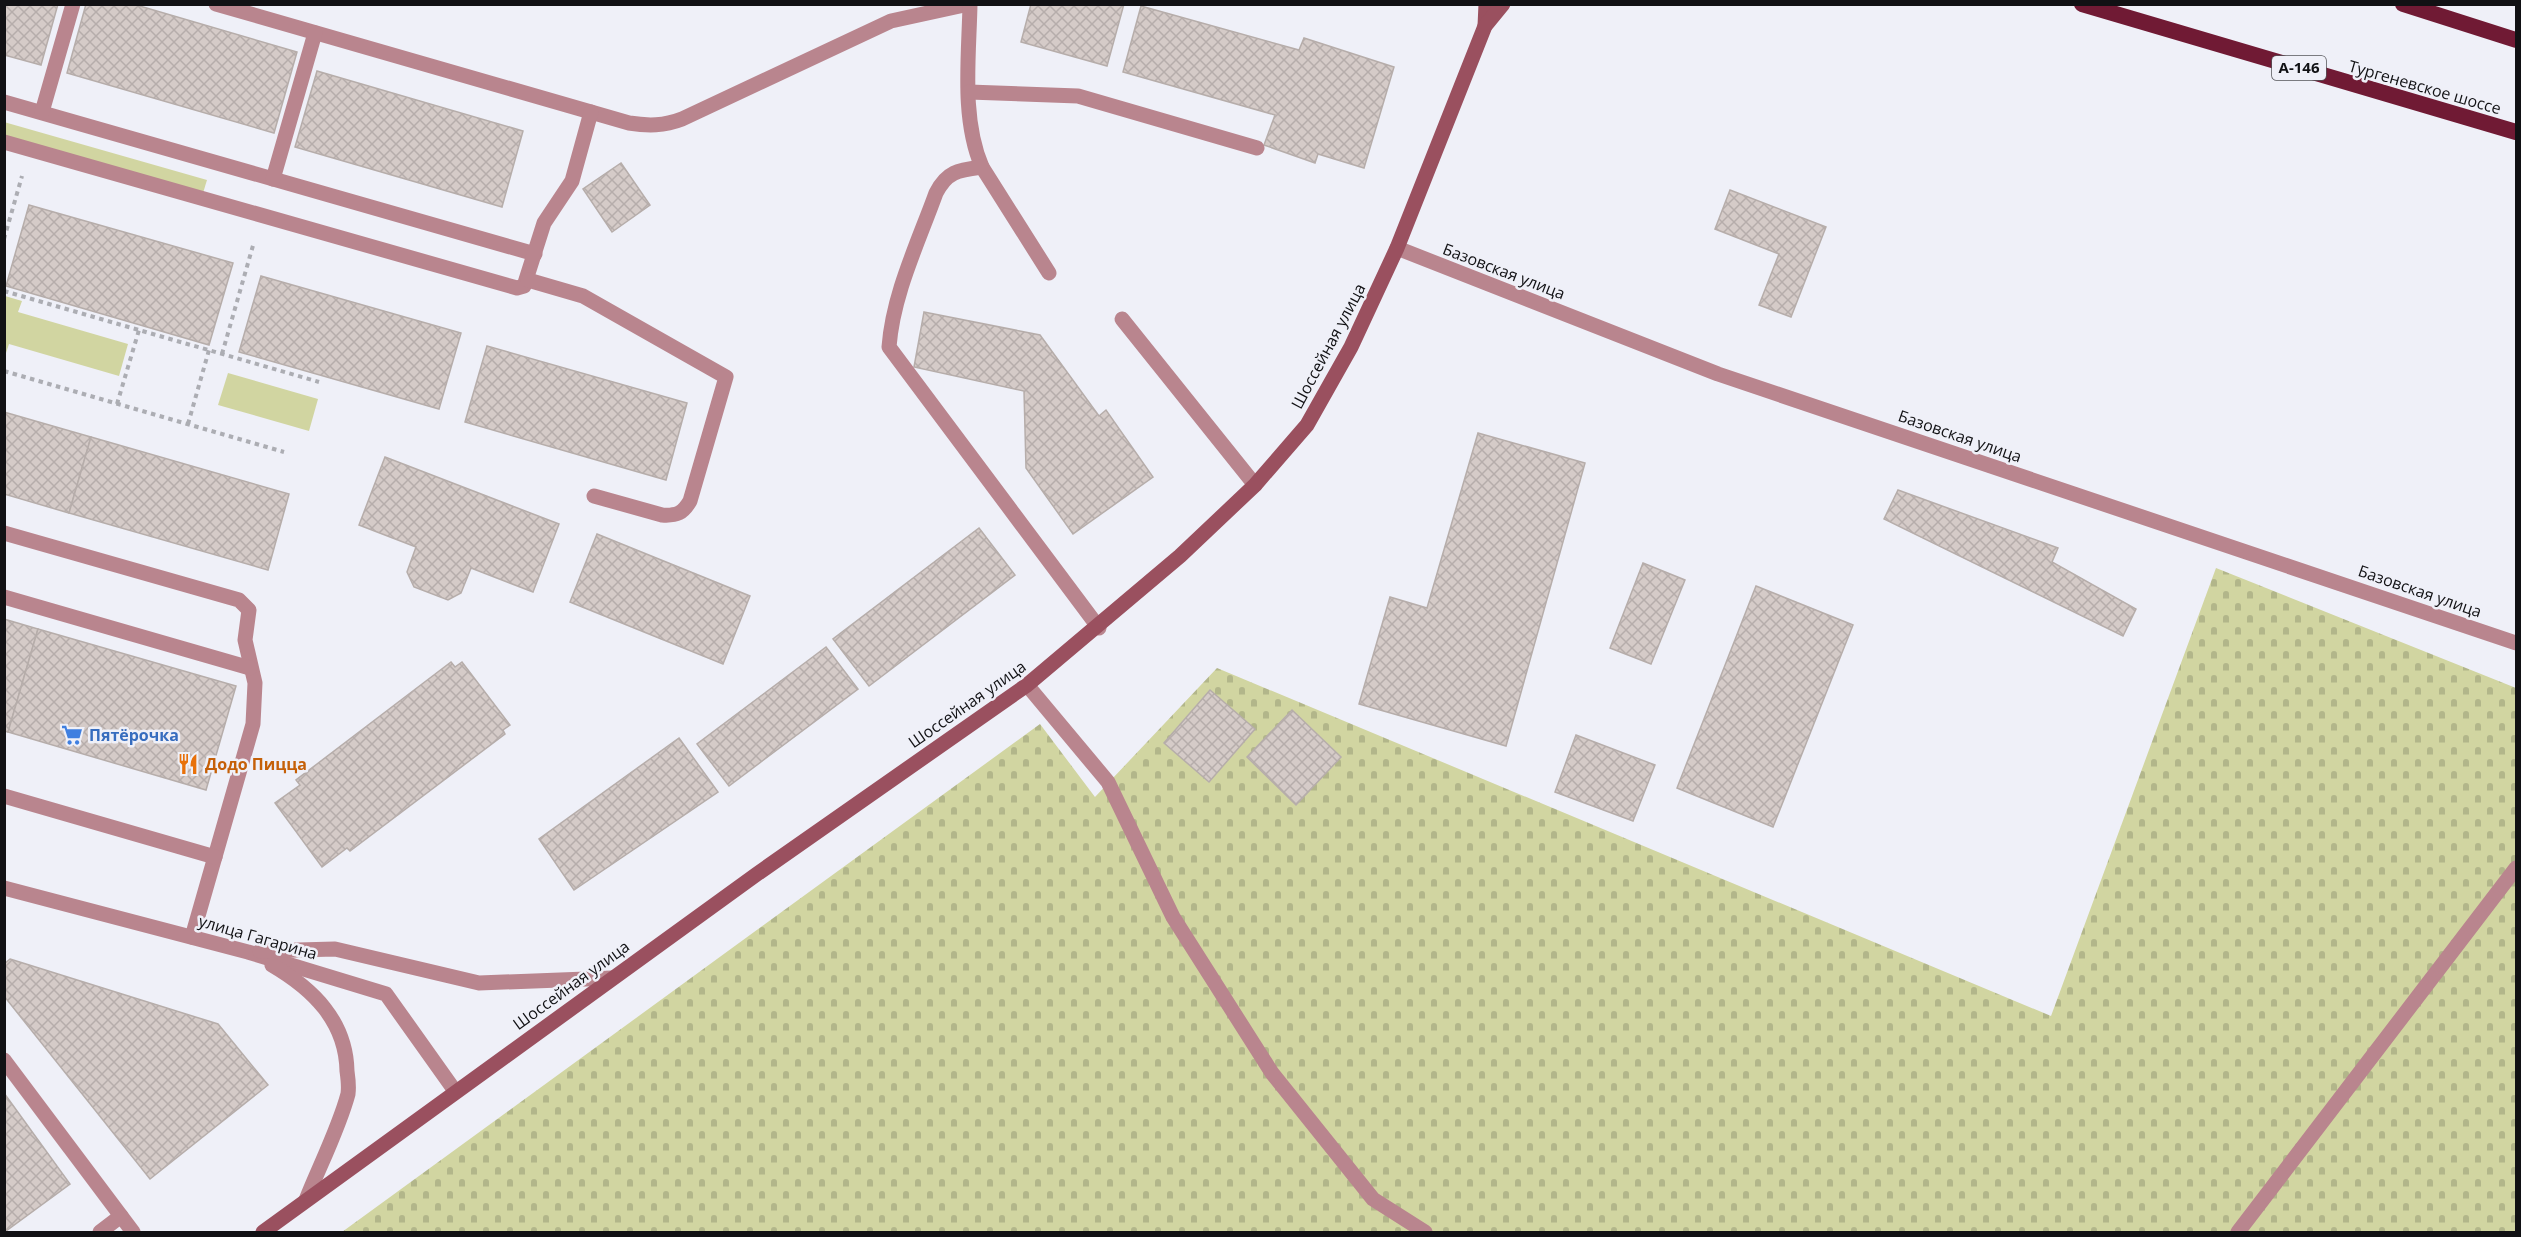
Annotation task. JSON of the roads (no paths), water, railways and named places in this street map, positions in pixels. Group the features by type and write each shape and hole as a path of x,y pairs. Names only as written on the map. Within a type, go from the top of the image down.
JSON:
{"highway":[{"name":"Тургеневское шоссе","path":"2082,4 2517,132"},
{"path":"2403,4 2517,40"}],"main road":[{"path":"1485,26 1486,4"},
{"path":"1485,26 1503,4"},
{"name":"Шоссейная улица","path":"262,1233 612,978 1027,686 1099,628 1255,485 1307,425 1352,347 1397,248 1485,26"}],"street":[{"path":"42,112 73,4"},
{"path":"216,4 629,123 668,125 891,21 970,4 969,92 974,150 981,167 1049,273"},
{"path":"273,179 315,33"},
{"path":"969,92 1078,96 1257,148"},
{"path":"4,102 535,254"},
{"path":"4,142 510,287 525,286 528,280 544,223 572,181 591,112"},
{"path":"981,167 959,170 942,180 903,285 891,324 889,347 1099,628"},
{"name":"Базовская улица","path":"1397,248 1718,374 2517,643"},
{"path":"528,280 583,296 726,377 690,501 684,511 674,516 662,515 594,495"},
{"path":"1122,319 1255,485"},
{"path":"4,533 239,600 249,610 245,640 256,702 253,724 192,937"},
{"path":"4,597 250,668"},
{"path":"1027,686 1108,782 1173,917 1272,1073 1374,1199 1425,1233"},
{"path":"4,796 215,857"},
{"path":"2238,1233 2517,867"},
{"name":"улица Гагарина","path":"4,888 248,952 386,994 455,1091"},
{"path":"248,952 335,949 479,983 612,978"},
{"path":"248,952 295,979 321,1002 337,1024 347,1053 348,1092 306,1200"},
{"path":"4,1060 133,1233"},
{"path":"100,1233 121,1216"}],"place":[{"name":"Пятёрочка","path":"72,735"},
{"name":"Додо Пицца","path":"188,764"}]}
